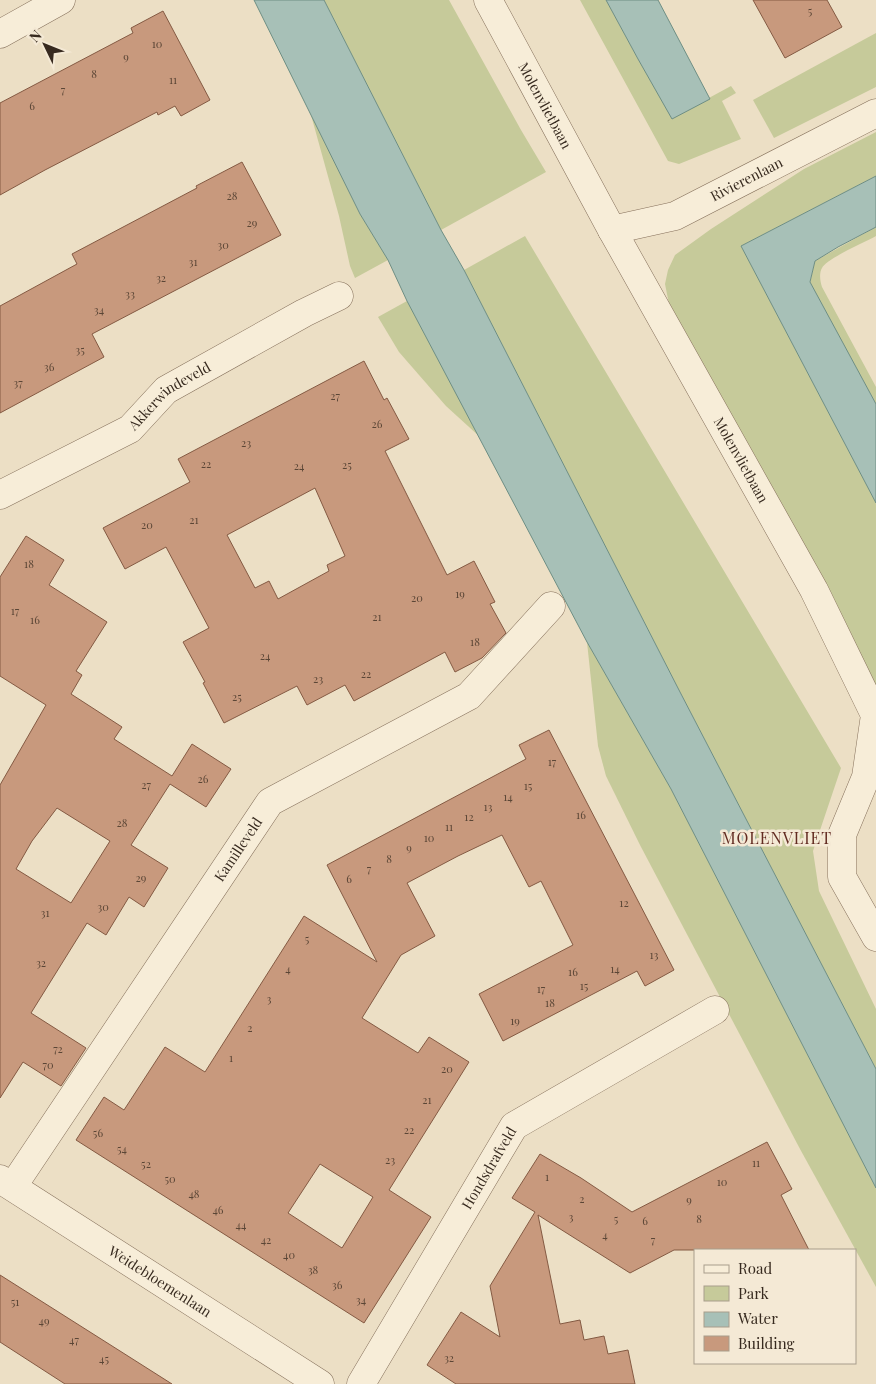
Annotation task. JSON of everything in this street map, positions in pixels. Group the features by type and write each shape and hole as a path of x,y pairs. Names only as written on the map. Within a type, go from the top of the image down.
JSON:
{"street":[{"path":"0,34 61,0"},
{"name":"Molenvlietbaan","path":"488,0 612,230 814,590 876,715 866,777 842,835 842,876 876,937"},
{"name":"Rivierenlaan","path":"612,230 675,216 876,113"},
{"name":"Akkerwindeveld","path":"0,495 130,429 166,390 304,313 339,296"},
{"name":"Kamilleveld","path":"6,1182 270,802 470,696 552,606"},
{"name":"Hondsdrafveld","path":"361,1384 514,1126 715,1010"},
{"name":"Weidebloemenlaan","path":"6,1182 320,1384"}],"green space":[{"path":"324,0 449,0 546,172 441,230"},
{"path":"580,0 606,0 672,118 731,86 736,93 722,101 741,139 679,164 668,161"},
{"path":"876,33 876,87 774,138 753,100"},
{"path":"311,115 360,214 388,260 355,278 350,266 339,216"},
{"path":"876,132 876,176 741,246 876,503 876,689 669,304 665,284 668,270 675,255 711,229 804,169"},
{"path":"876,227 876,236 825,264 820,272 820,277 822,287 876,387 876,404 810,283 815,261"},
{"path":"525,236 841,768 813,851 819,891 876,1009 876,1069 464,270"},
{"path":"407,301 480,437 446,406 399,352 378,317"},
{"path":"587,642 671,789 876,1188 876,1287 800,1149 640,845 606,776 598,746"}],"water":[{"path":"254,0 324,0 441,230 464,270 876,1069 876,1188 671,789 587,642 407,301 388,260 360,214"},
{"path":"606,0 658,0 710,99 672,119"},
{"path":"876,176 876,227 815,261 810,282 876,404 876,503 741,246"}],"building":[{"path":"753,0 827,0 842,27 785,58"},
{"path":"163,11 210,100 181,116 175,106 158,115 157,112 0,195 0,103 133,33 131,28"},
{"path":"242,162 281,235 92,334 104,357 0,413 0,306 77,264 72,254"},
{"path":"364,361 384,400 387,398 409,439 385,451 447,575 474,561 495,602 490,604 506,633 482,658 455,672 445,652 354,701 345,685 307,705 297,686 224,723 203,683 205,682 183,642 209,628 166,547 125,569 103,528 190,482 178,459","holes":["315,488 345,556 327,565 329,571 278,599 269,581 255,588 227,535"]},
{"path":"26,536 64,560 49,585 107,622 76,671 82,675 71,694 122,727 114,739 172,776 192,744 231,769 206,807 170,784 131,845 168,868 144,907 129,897 106,935 87,923 31,1013 86,1048 61,1086 23,1062 0,1098 0,785 46,705 0,676 0,577","holes":["57,808 110,841 71,903 16,869 32,841"]},
{"path":"549,730 674,970 645,986 637,971 503,1041 479,994 573,945 541,881 529,887 502,835 407,883 435,936 401,955 362,1018 418,1053 429,1037 469,1062 389,1190 431,1217 364,1323 76,1140 104,1097 124,1110 165,1047 205,1072 304,916 377,962 327,865 526,759 519,745","holes":["320,1164 373,1197 342,1248 288,1213"]},
{"path":"767,1142 792,1189 781,1195 808,1249 674,1250 630,1273 538,1215 560,1324 580,1320 584,1340 604,1336 608,1354 628,1350 635,1384 456,1384 427,1365 461,1312 500,1337 490,1286 535,1212 512,1198 540,1154 581,1178 632,1212"},
{"path":"0,1275 172,1384 65,1384 0,1342"}],"district":[{"name":"MOLENVLIET","path":"777,838"}]}
